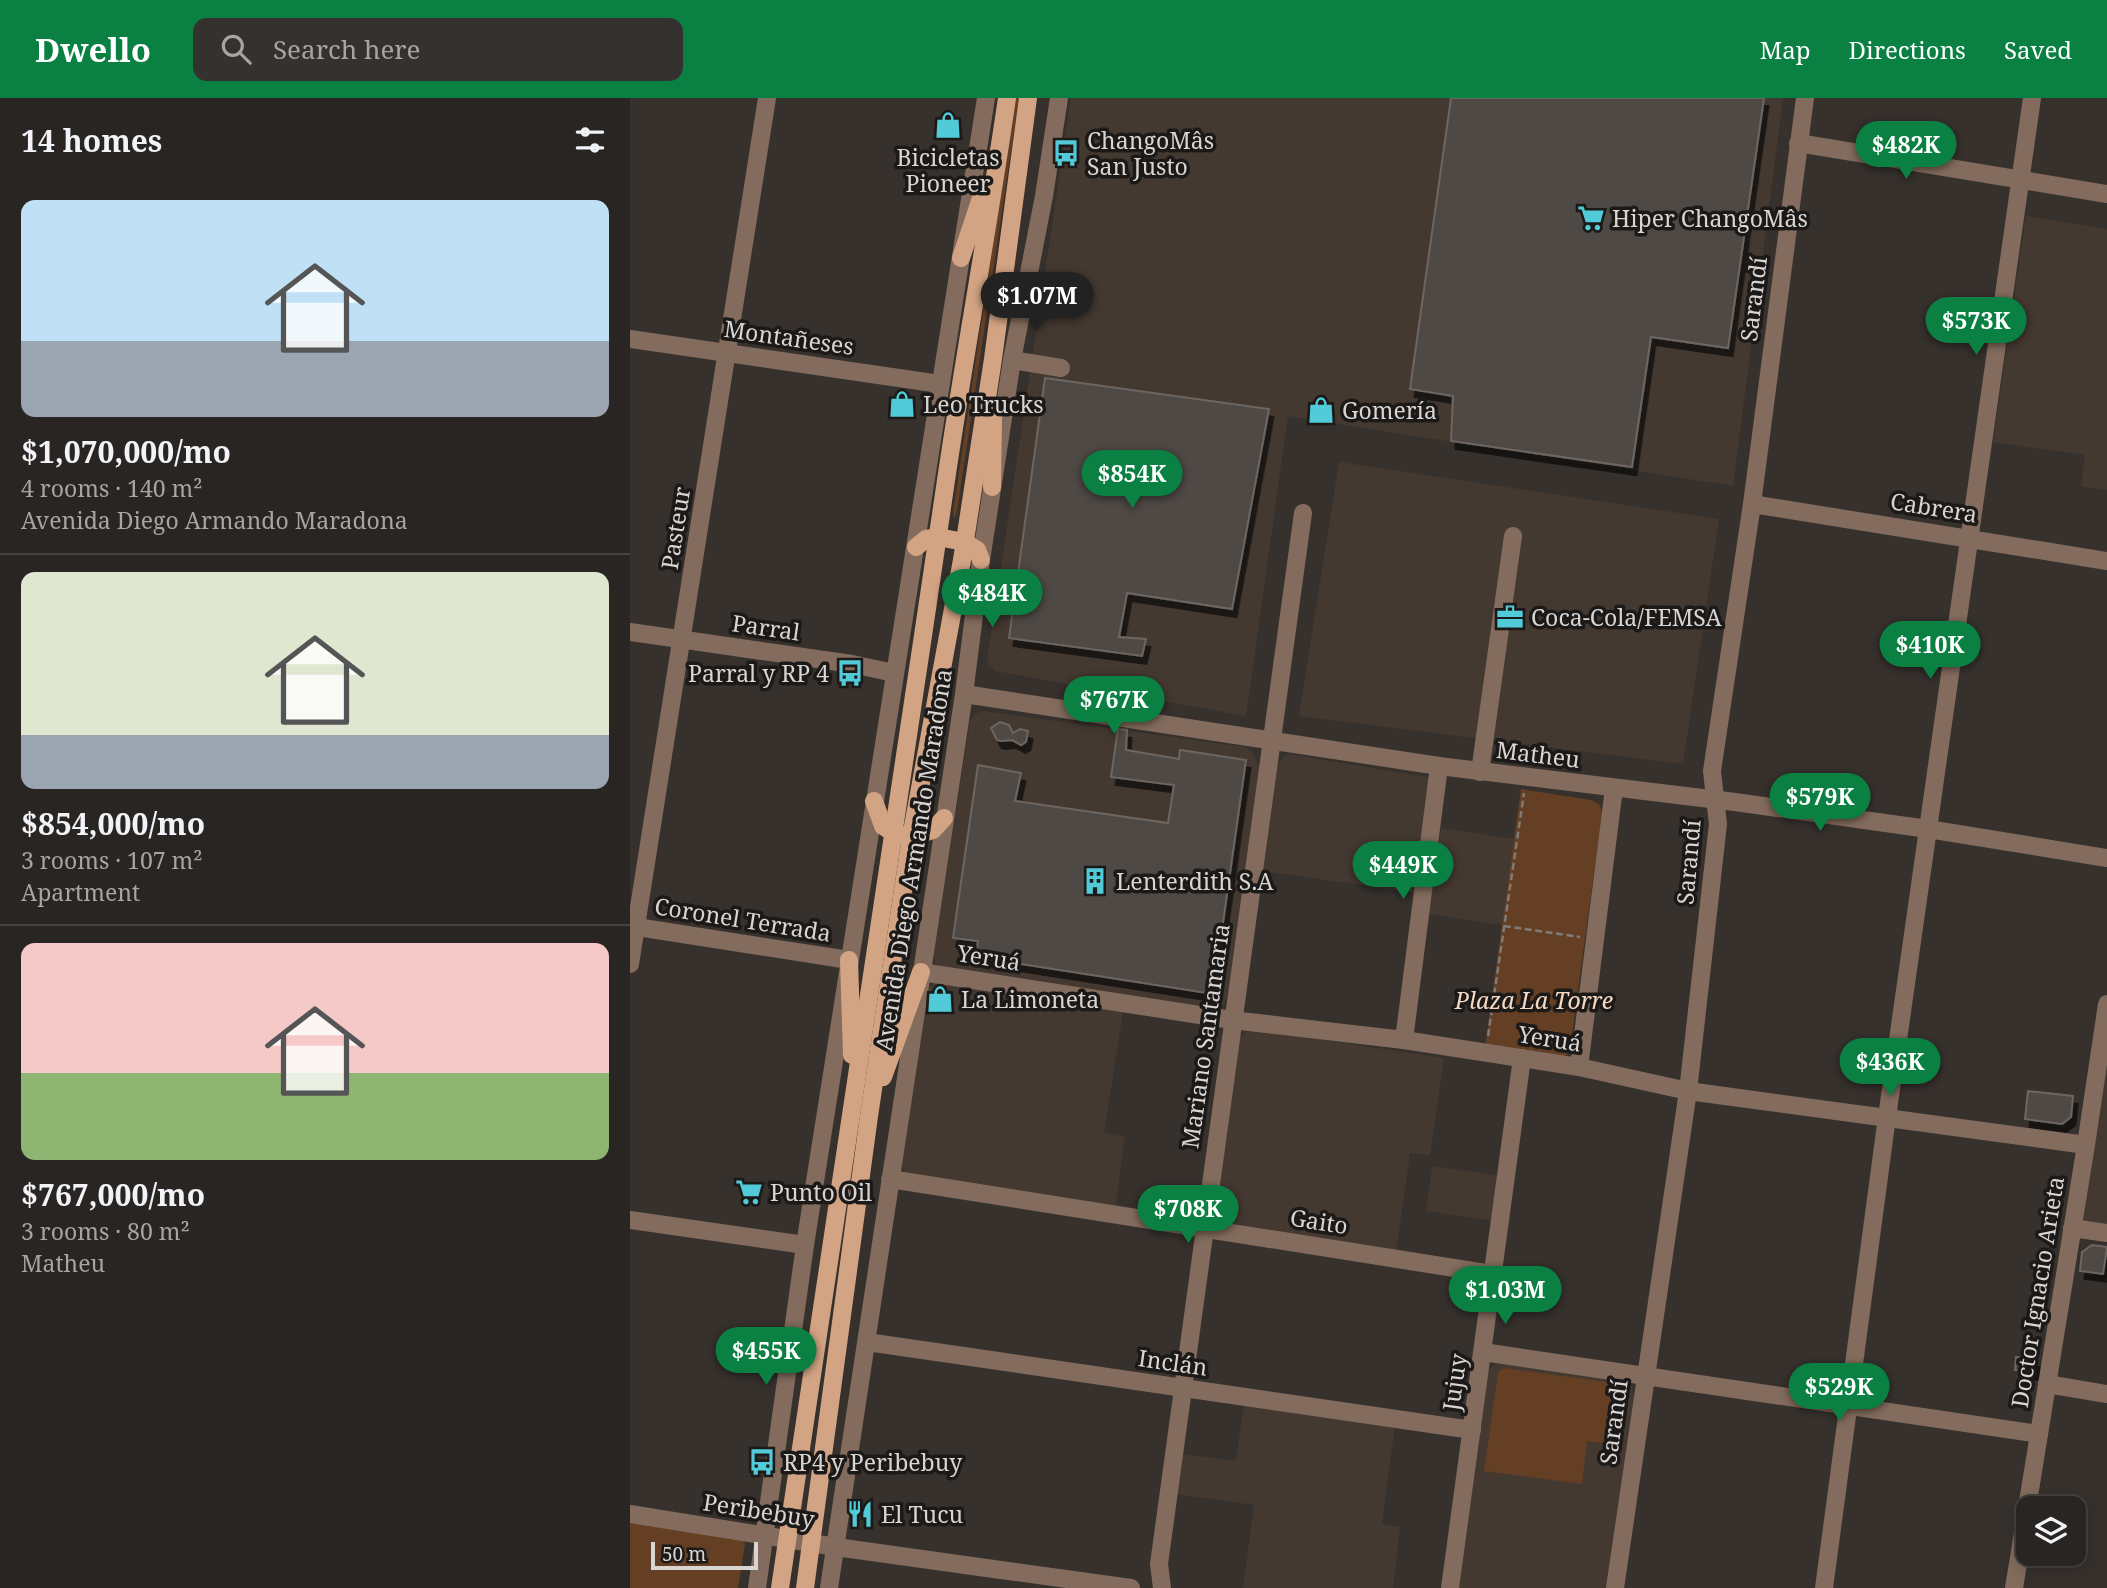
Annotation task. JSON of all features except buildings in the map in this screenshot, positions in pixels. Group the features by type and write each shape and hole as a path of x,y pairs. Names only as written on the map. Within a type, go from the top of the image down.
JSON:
{"main road":[{"name":"Avenida Diego Armando Maradona","path":"805,1588 869,1116 938,537 1007,98"},
{"name":"Avenida Diego Armando Maradona","path":"780,1588 853,1097 903,836 964,542 993,359 1028,98"},
{"path":"961,258 1001,140"},
{"path":"992,487 993,359"},
{"path":"916,547 926,539 938,537 964,542 977,550 981,560"},
{"path":"874,801 883,826 903,836 933,830 944,818"},
{"path":"849,960 853,1097"},
{"path":"869,1116 922,972"}],"street":[{"name":"Pasteur","path":"630,964 633,926 682,640 767,98"},
{"name":"Avenida Diego Armando Maradona","path":"757,1588 805,1245 986,98"},
{"name":"Avenida Diego Armando Maradona","path":"829,1588 964,694 992,487 1059,98"},
{"name":"Sarandí","path":"1615,1588 1688,1090 1718,824 1712,771 1752,504 1805,98"},
{"path":"1824,1588 1887,1117 2032,98"},
{"path":"1798,144 2107,194"},
{"name":"Montañeses","path":"630,339 940,384"},
{"path":"1012,360 1061,368"},
{"name":"Cabrera","path":"1752,504 2107,561"},
{"name":"Mariano Santamaria","path":"1162,1588 1159,1564 1182,1388 1303,513"},
{"path":"1480,772 1513,536"},
{"name":"Parral","path":"630,632 852,664 894,673"},
{"name":"Matheu","path":"964,694 1480,772 1928,829 2107,858"},
{"path":"1404,1040 1439,766"},
{"path":"1579,1067 1614,788"},
{"name":"Coronel Terrada","path":"633,926 849,960"},
{"name":"Yeruá","path":"922,972 1232,1020 1404,1040 1522,1058 1688,1090 2086,1145"},
{"name":"Doctor Ignacio Arieta","path":"2014,1588 2107,1004"},
{"name":"Jujuy","path":"1450,1588 1522,1058"},
{"name":"Gaito","path":"890,1179 1492,1274"},
{"path":"630,1220 805,1245"},
{"path":"2072,1228 2107,1233"},
{"name":"Inclán","path":"867,1342 1472,1430"},
{"path":"1483,1352 2039,1434"},
{"path":"2047,1384 2107,1394"},
{"name":"Peribebuy","path":"630,1514 836,1547 1131,1588"}],"path":[{"path":"1486,1047 1524,790"},
{"path":"1504,926 1585,937"}],"shaded area":[{"path":"1071,98 1783,98 1733,486 1288,416 1246,716 995,671 987,661"},
{"path":"2026,216 2107,229 2107,490 2081,486 2085,455 1993,442"},
{"name":"Coca-Cola/FEMSA","path":"1339,462 1719,519 1683,764 1299,716"},
{"name":"Lenterdith S.A","path":"983,711 1245,747 1252,752 1260,767 1227,999 1222,1006 1212,1007 945,971 935,963 934,952 970,721 975,714"},
{"path":"1288,754 1426,777 1430,780 1417,893 1263,871 1275,769 1278,762"},
{"path":"1441,828 1514,839 1502,925 1428,914"},
{"path":"934,982 1123,1012 1104,1133 1125,1137 1115,1208 909,1176 904,1171 901,1164 927,990"},
{"path":"1256,1030 1444,1058 1430,1155 1410,1153 1396,1252 1224,1226 1215,1219 1239,1037"},
{"path":"2107,1040 2107,1230 2084,1225 2078,1215"},
{"path":"1432,1166 1502,1176 1495,1221 1426,1211"},
{"path":"1501,1363 1627,1381 1631,1384 1634,1395 1608,1588 1458,1588 1487,1373 1493,1365"},
{"path":"1244,1404 1395,1425 1382,1524 1400,1527 1393,1588 1243,1588 1254,1505 1175,1494 1181,1454 1236,1461"}],"green space":[{"path":"1015,98 1019,98 954,519 953,512"},
{"name":"Plaza La Torre","path":"1521,789 1591,800 1600,805 1602,814 1570,1049 1562,1058 1485,1047"},
{"path":"1504,1368 1622,1384 1626,1390 1619,1445 1587,1441 1582,1484 1484,1471 1498,1372"},
{"path":"630,1520 741,1535 745,1544 738,1588 630,1588"}],"place":[{"name":"Bicicletas Pioneer","path":"948,125"},
{"name":"ChangoMâs San Justo","path":"1066,153"},
{"name":"Hiper ChangoMâs","path":"1591,218"},
{"name":"Leo Trucks","path":"902,404"},
{"name":"Gomería","path":"1321,410"},
{"name":"Coca-Cola/FEMSA","path":"1510,617"},
{"name":"Parral y RP 4","path":"850,673"},
{"name":"Lenterdith S.A","path":"1095,881"},
{"name":"La Limoneta","path":"940,999"},
{"name":"Punto Oil","path":"749,1192"},
{"name":"RP4 y Peribebuy","path":"762,1462"},
{"name":"El Tucu","path":"860,1514"}]}
